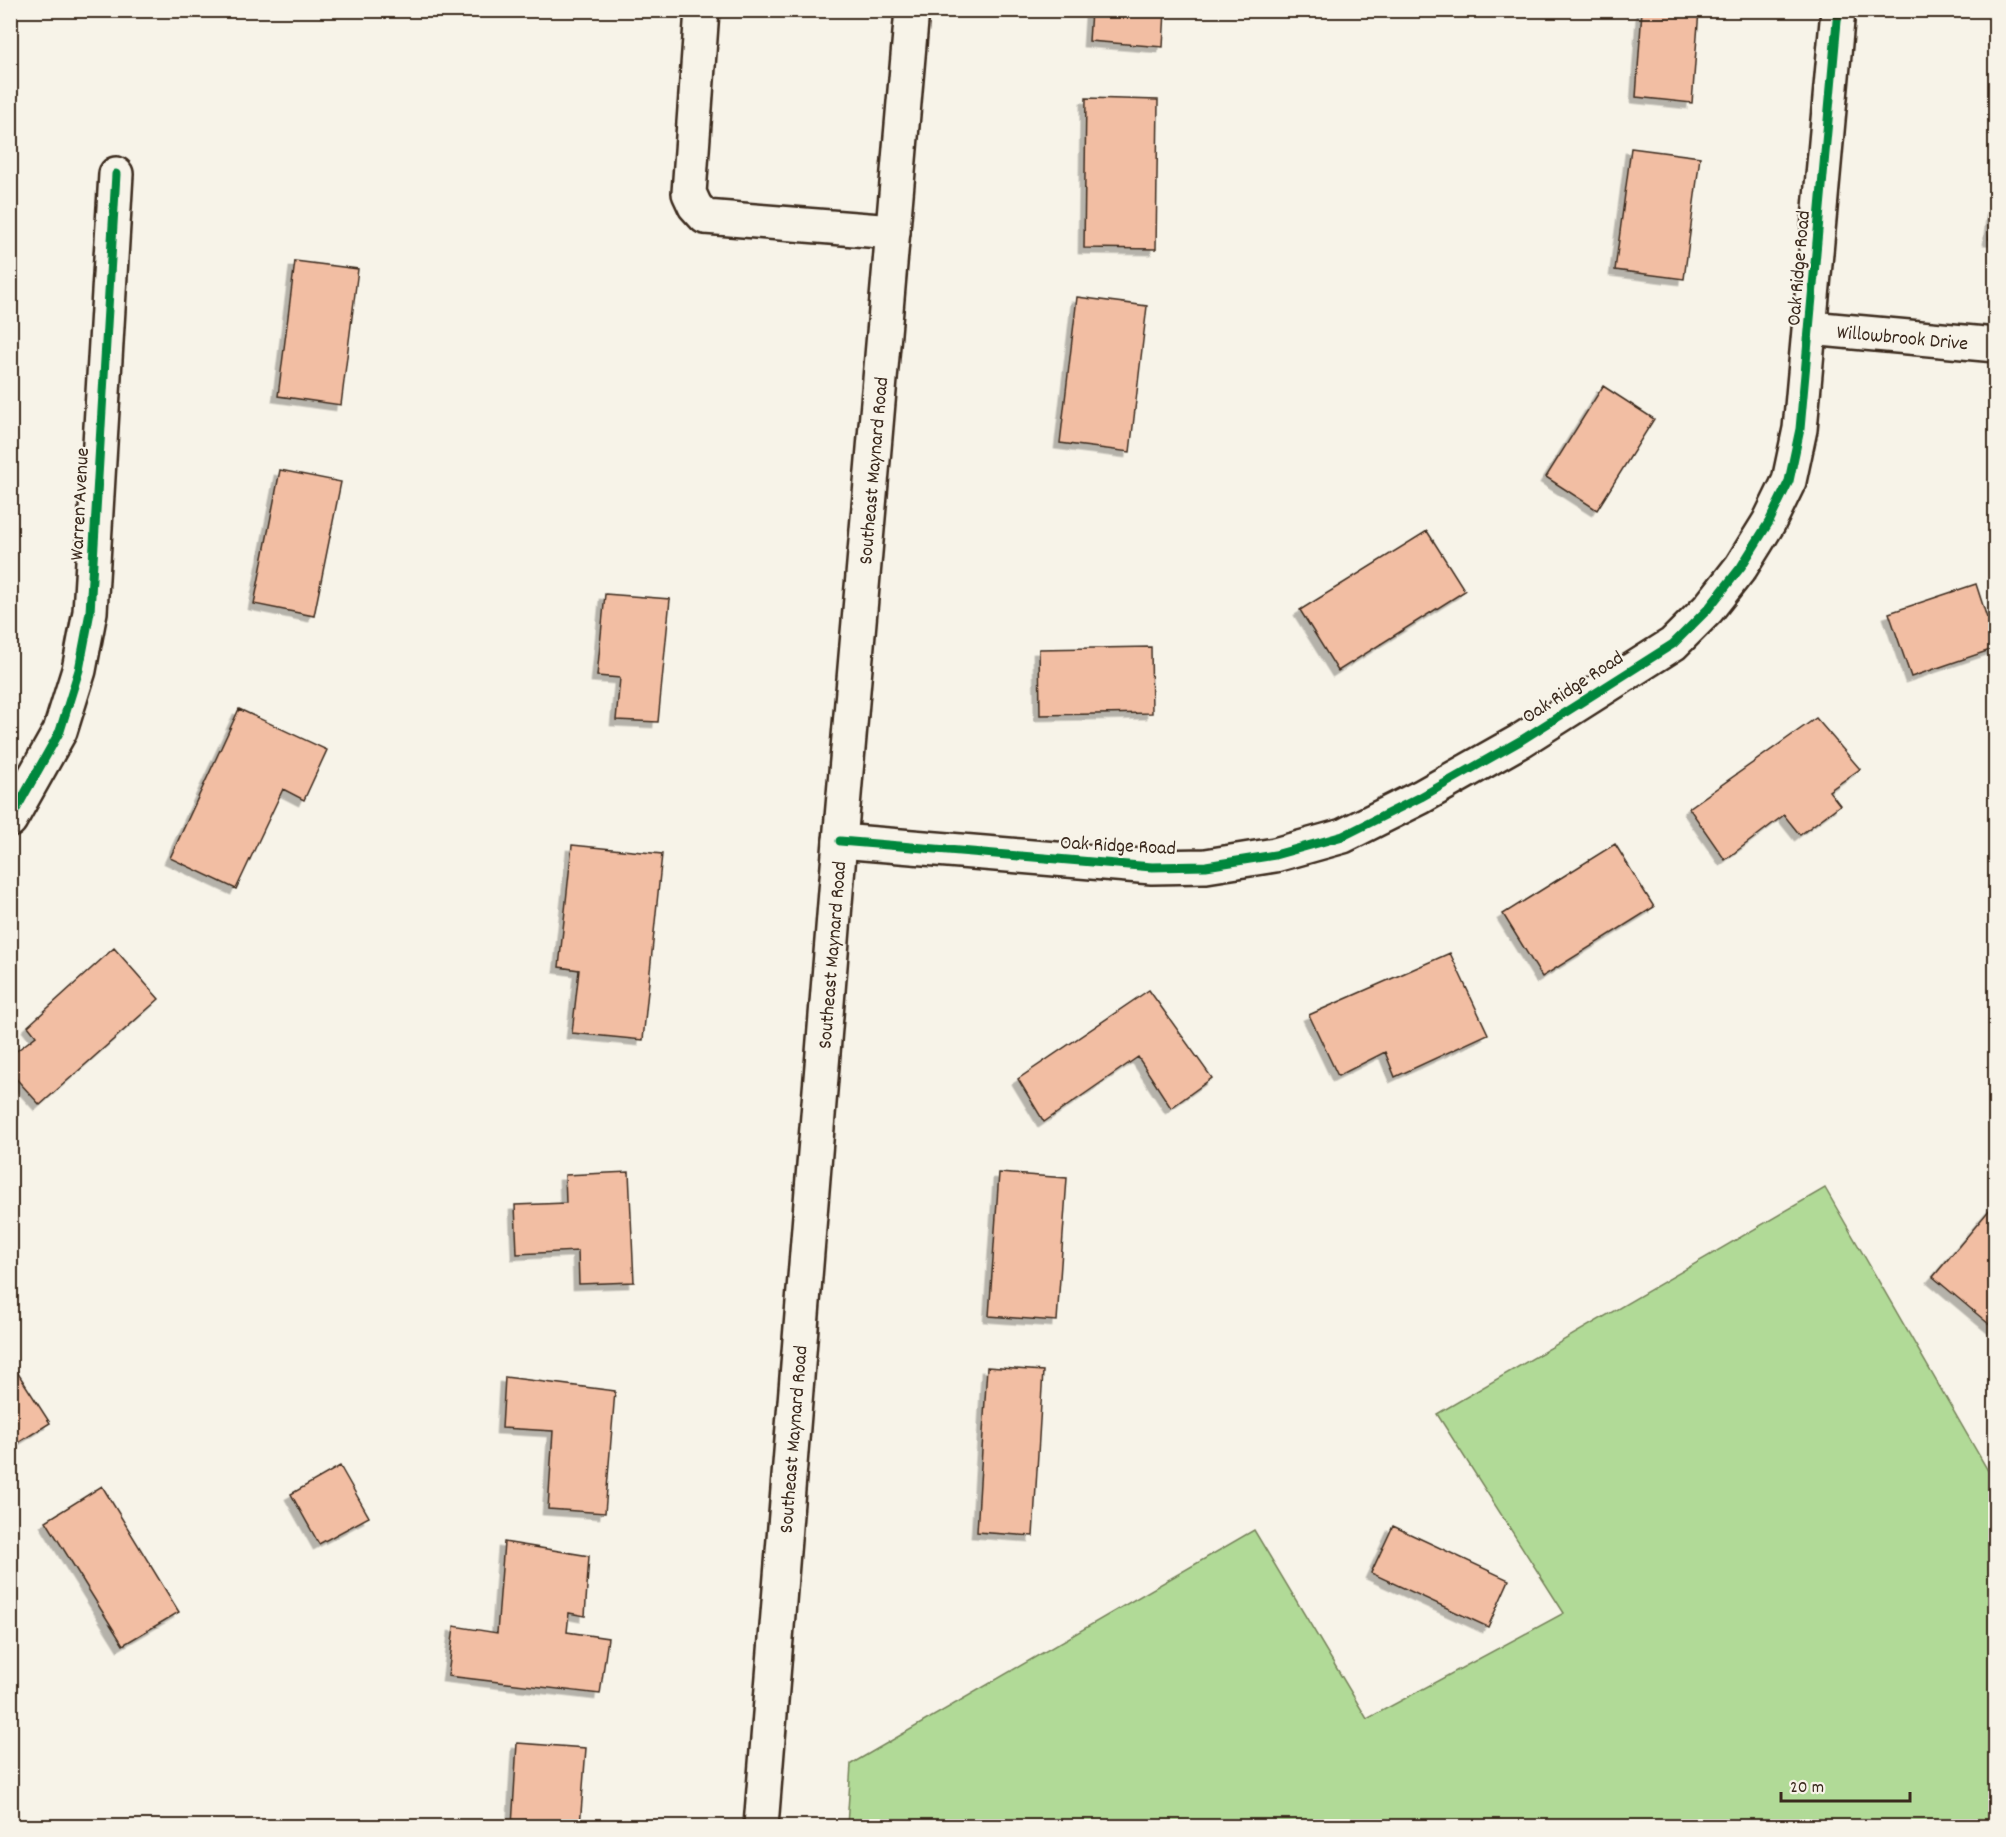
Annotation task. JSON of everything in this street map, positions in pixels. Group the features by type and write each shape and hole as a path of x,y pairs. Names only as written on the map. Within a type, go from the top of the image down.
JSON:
{"street":[{"path":"702,10 689,193 705,217 893,232"},
{"name":"Southeast Maynard Road","path":"761,1827 840,841 912,10"},
{"name":"Oak Ridge Road","path":"840,841 1152,867 1206,866 1275,855 1343,836 1421,797 1520,741 1672,644 1708,609 1747,557 1769,522 1789,481 1800,429 1838,10"},
{"name":"Warren Avenue","path":"10,820 60,731 79,670 90,612 116,174"},
{"name":"Willowbrook Drive","path":"1810,328 1995,345"}],"green space":[{"path":"1825,1188 1995,1483 1995,1826 847,1826 851,1764 1254,1530 1367,1719 1564,1613 1437,1414"}],"building":[{"path":"1091,10 1165,10 1163,47 1089,41"},
{"path":"1642,10 1699,10 1692,103 1636,97"},
{"path":"1086,98 1158,100 1156,249 1084,248"},
{"path":"1631,148 1700,157 1684,279 1615,270"},
{"path":"1996,176 1996,240 1989,239"},
{"path":"295,261 358,269 341,405 278,396"},
{"path":"1077,297 1147,306 1130,452 1060,443"},
{"path":"1603,386 1654,419 1597,510 1546,477"},
{"path":"280,470 341,482 314,616 254,604"},
{"path":"1427,531 1465,591 1338,671 1300,610"},
{"path":"1976,584 1987,618 1996,615 1996,648 1911,677 1889,613"},
{"path":"605,594 670,599 658,722 616,720 620,678 597,676"},
{"path":"1151,647 1152,713 1040,715 1039,649"},
{"path":"239,709 327,750 304,800 283,789 236,889 170,858"},
{"path":"1816,718 1860,769 1829,791 1840,805 1800,835 1784,815 1725,860 1689,808"},
{"path":"1615,844 1654,907 1542,977 1503,914"},
{"path":"572,845 662,854 643,1040 572,1033 579,970 559,967"},
{"path":"114,948 159,999 40,1105 10,1072 10,1056 36,1036 28,1026"},
{"path":"1450,953 1488,1034 1395,1077 1385,1052 1338,1076 1309,1015"},
{"path":"1149,990 1212,1078 1171,1108 1138,1057 1044,1122 1018,1079"},
{"path":"629,1172 634,1282 579,1284 578,1251 517,1254 515,1205 566,1203 565,1175"},
{"path":"999,1173 1067,1178 1057,1321 989,1316"},
{"path":"1996,1202 1996,1330 1933,1277"},
{"path":"10,1361 50,1423 10,1448"},
{"path":"987,1367 1043,1371 1033,1536 977,1532"},
{"path":"505,1377 615,1391 605,1513 548,1509 553,1431 502,1428"},
{"path":"340,1466 369,1517 319,1544 291,1494"},
{"path":"102,1486 179,1612 123,1645 46,1521"},
{"path":"1393,1526 1509,1580 1488,1627 1371,1573"},
{"path":"504,1542 589,1556 585,1616 569,1613 567,1632 608,1638 600,1694 448,1676 454,1626 497,1633"},
{"path":"517,1743 586,1748 580,1826 512,1826"}],"cycle path":[{"path":"840,841 1152,867 1206,866 1275,855 1343,836 1421,797 1520,741 1673,644 1708,609 1741,567 1769,522 1789,481 1800,429 1838,10"},
{"path":"10,820 60,731 79,670 90,612 116,174"}]}
